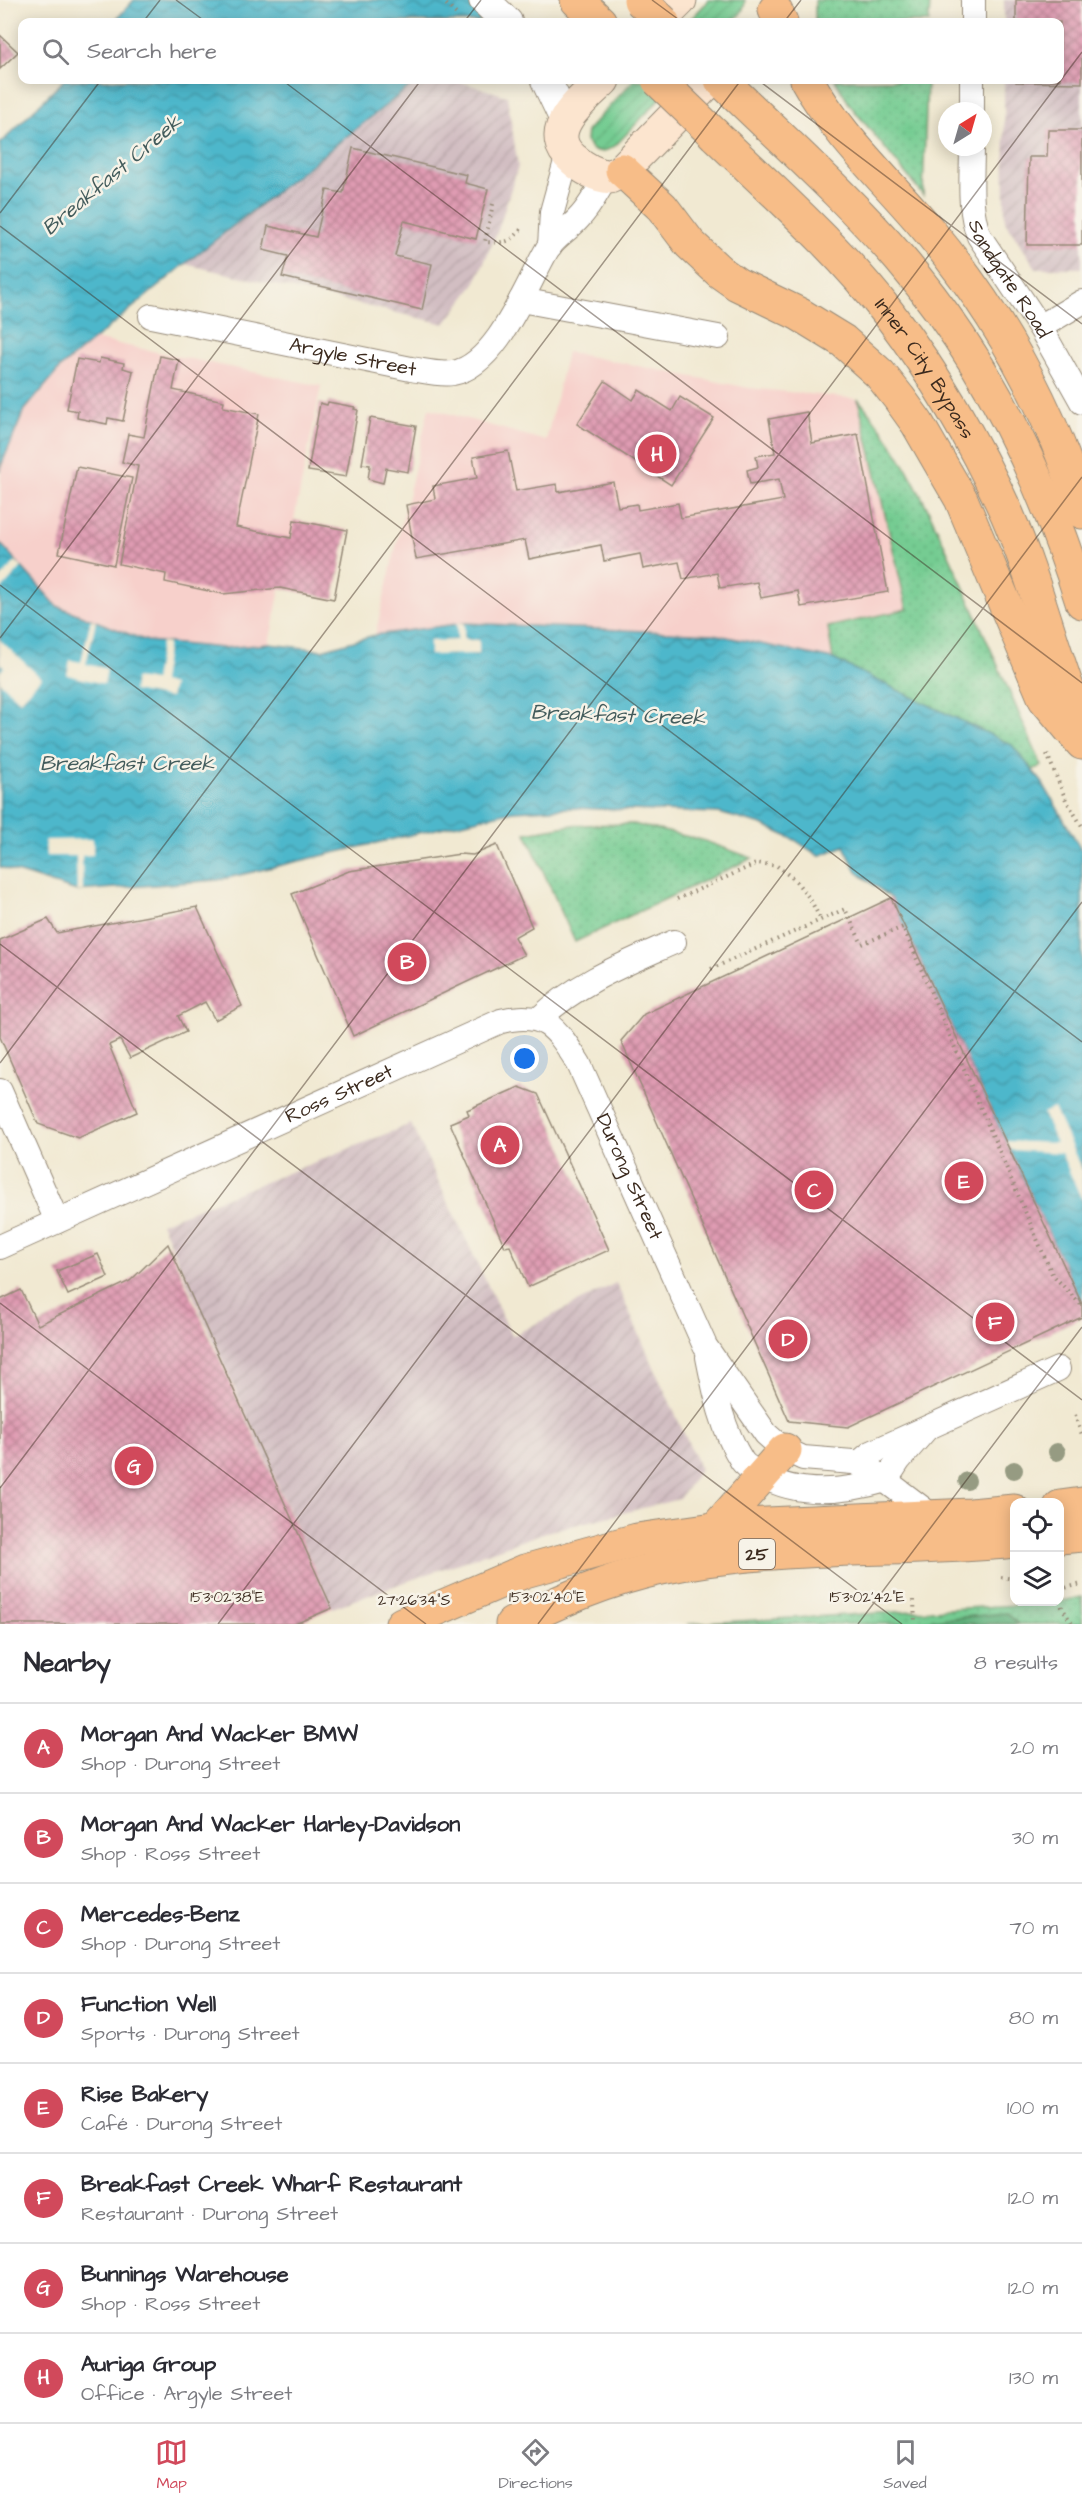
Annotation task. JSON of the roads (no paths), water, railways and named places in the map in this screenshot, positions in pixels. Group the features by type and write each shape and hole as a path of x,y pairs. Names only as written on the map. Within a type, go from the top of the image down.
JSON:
{"main road":[{"path":"577,0 596,18"},
{"path":"640,0 656,18"},
{"path":"664,18 680,0"},
{"path":"599,84 565,120 560,138 568,154 590,172 614,174 662,207 690,244 720,272 737,284 799,314 843,341 880,374 917,423 960,499 1045,699 1082,742"},
{"name":"Inner City Bypass","path":"662,84 859,279 888,313 953,409 982,461 1008,516 1082,728"},
{"path":"614,174 706,84"},
{"path":"725,84 875,231 949,322 1004,410 1080,580"},
{"path":"810,84 836,126 936,239 996,323 1037,395 1054,432 1082,512"},
{"path":"717,1527 785,1450"},
{"path":"1064,1506 1082,1504"},
{"name":"25","path":"402,1624 476,1590 554,1562 637,1540 717,1527 1010,1511"},
{"path":"1064,1537 1082,1535"},
{"name":"25","path":"512,1624 566,1598 622,1578 690,1562 775,1552 1010,1541"}],"street":[{"path":"484,0 503,18"},
{"path":"973,0 973,18"},
{"path":"548,84 565,120"},
{"path":"972,84 972,102"},
{"name":"Argyle Street","path":"550,246 552,212 568,154"},
{"name":"Sandgate Road","path":"972,156 973,221 989,254 1040,327 1082,402"},
{"name":"Argyle Street","path":"151,316 411,369 454,372 471,366 485,355 521,300 550,246 580,218 614,174"},
{"path":"521,300 718,337"},
{"path":"1040,327 1082,302"},
{"path":"539,1019 561,999 594,978 674,942"},
{"name":"Ross Street","path":"0,1247 501,1021 522,1016 539,1019"},
{"name":"Durong Street","path":"539,1019 561,1036 579,1064 705,1346 766,1434 785,1450 802,1458 859,1463 886,1480 931,1515"},
{"path":"0,1090 57,1221"},
{"name":"Durong Street","path":"705,1346 719,1411 743,1463 763,1476 796,1490 870,1485 886,1480"},
{"path":"859,1463 871,1453 1058,1369"},
{"path":"886,1480 899,1460 926,1430"}],"water":[{"path":"134,0 501,0 482,18 118,18"},
{"name":"Breakfast Creek","path":"60,84 413,84 185,264 61,367 24,411 0,472 0,144"},
{"name":"Breakfast Creek","path":"0,543 57,606 147,641 223,648 269,644 322,650 375,635 464,623 713,634 833,659 1012,745 1042,782 1082,851 1082,1304 891,898 857,872 844,846 819,856 795,840 762,825 719,813 570,808 513,811 218,880 77,891 0,867"}],"place":[{"name":"Auriga Group","path":"657,454"},
{"name":"Morgan And Wacker Harley-Davidson","path":"407,962"},
{"name":"Morgan And Wacker BMW","path":"500,1145"},
{"name":"Rise Bakery","path":"964,1181"},
{"name":"Mercedes-Benz","path":"814,1190"},
{"name":"Breakfast Creek Wharf Restaurant","path":"995,1322"},
{"name":"Function Well","path":"788,1339"},
{"name":"Bunnings Warehouse","path":"134,1466"}]}
